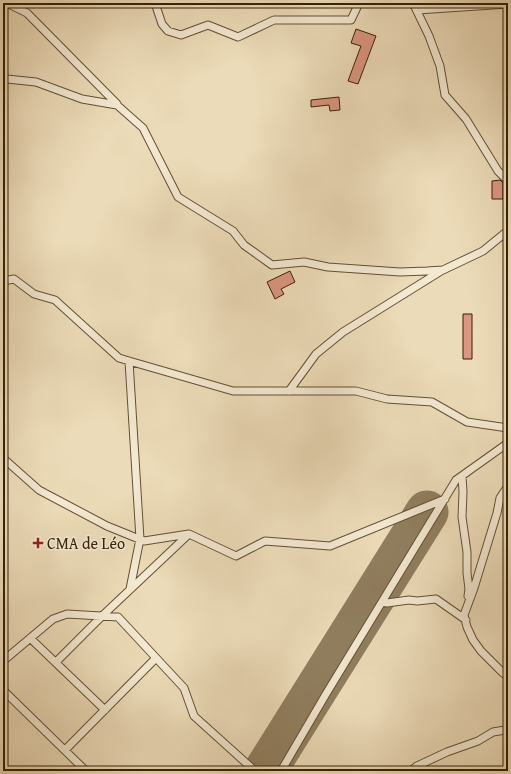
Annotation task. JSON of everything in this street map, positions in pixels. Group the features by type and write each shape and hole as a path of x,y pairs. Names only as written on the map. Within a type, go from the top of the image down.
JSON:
{"street":[{"path":"7,3 28,13 117,105 143,128 178,196 233,231 244,245 272,265 304,262 328,267 400,272 427,272 443,270"},
{"path":"155,3 162,24 168,31 181,35 208,25 238,37 274,20 351,20 359,3"},
{"path":"413,3 429,36 440,66 445,95 466,119 498,171 508,181"},
{"path":"417,10 508,4"},
{"path":"3,77 7,79 36,82 82,99 117,105"},
{"path":"289,391 316,354 343,332 443,270 483,251 505,233 508,233"},
{"path":"3,281 14,279 34,294 55,300 119,358 129,361 233,391 356,391 387,399 432,402 467,422 508,428"},
{"path":"129,361 140,540 130,590"},
{"path":"281,771 456,480 508,443"},
{"path":"3,458 39,490 107,526 140,540 144,541 189,534 236,556 265,541 330,546 445,499"},
{"path":"462,476 462,517 467,552 469,590 468,604"},
{"path":"508,486 500,498 477,581 464,615 467,627 473,640 481,651 508,676"},
{"path":"56,662 102,616 189,534"},
{"path":"382,602 387,603 409,600 417,601 436,599 466,620"},
{"path":"3,661 53,618 67,614 118,617 184,688 194,716 255,771"},
{"path":"30,638 105,710"},
{"path":"65,750 156,658"},
{"path":"3,690 86,771"},
{"path":"411,771 417,766 447,752 478,741 493,732 508,729"}],"building":[{"path":"356,29 376,36 358,84 348,81 361,46 351,43"},
{"path":"339,97 340,110 330,111 329,105 311,107 311,100"},
{"path":"500,180 503,183 503,199 492,199 492,181"},
{"path":"290,271 295,282 281,289 284,294 275,299 267,282"},
{"path":"463,314 472,314 472,359 463,359"}],"runway":[{"path":"265,771 427,512"}],"place":[{"name":"CMA de Léo","path":"38,543"}]}
